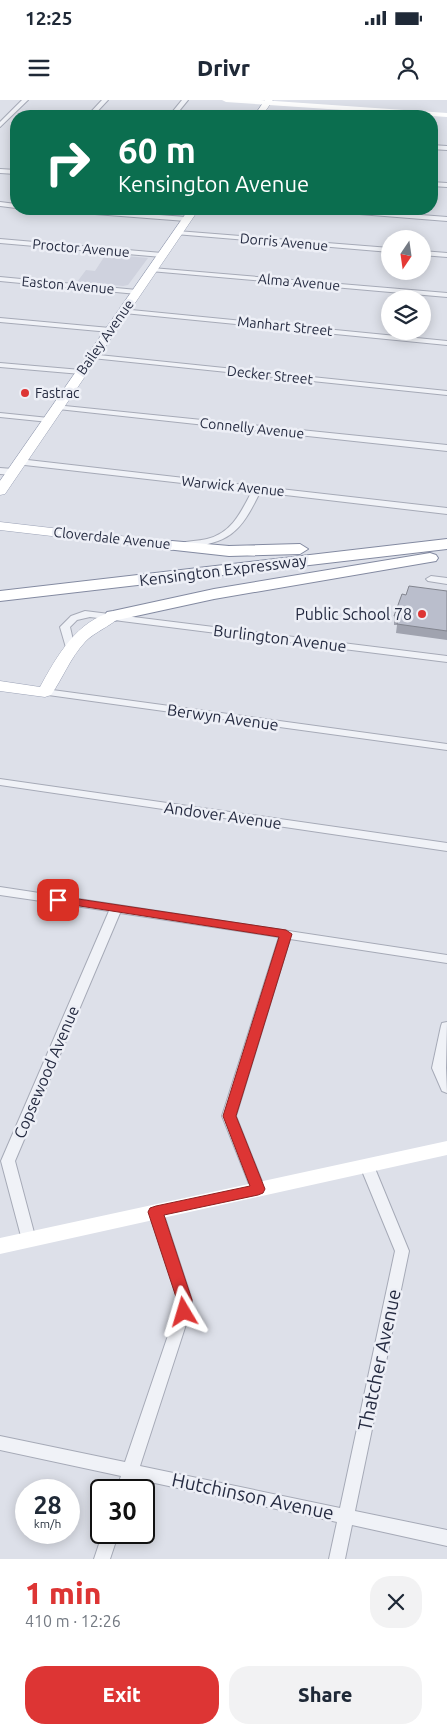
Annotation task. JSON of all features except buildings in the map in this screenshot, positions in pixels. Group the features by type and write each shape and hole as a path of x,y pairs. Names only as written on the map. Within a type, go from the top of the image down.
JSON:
{"highway":[{"path":"172,546 216,550 445,549"},
{"path":"113,616 214,594 445,549"},
{"name":"Kensington Expressway","path":"0,596 445,549"},
{"name":"Kensington Expressway","path":"0,608 445,549"}],"main road":[{"name":"Bailey Avenue","path":"0,491 11,469 49,420 189,215"},
{"name":"Cloverdale Avenue","path":"0,526 172,546"},
{"path":"46,692 70,649 78,644 91,627 113,616"},
{"name":"Berwyn Avenue","path":"0,686 46,692"}],"street":[{"path":"15,110 25,100"},
{"path":"96,110 105,100"},
{"path":"177,110 185,100"},
{"path":"226,100 268,101 383,110"},
{"path":"0,125 10,115"},
{"path":"134,215 186,219"},
{"path":"397,215 447,219"},
{"name":"Dorris Avenue","path":"177,233 381,249"},
{"name":"Proctor Avenue","path":"0,241 162,254"},
{"path":"431,254 447,255"},
{"name":"Alma Avenue","path":"152,270 447,295"},
{"name":"Easton Avenue","path":"0,279 137,292"},
{"name":"Manhart Street","path":"124,311 447,343"},
{"path":"0,320 110,330"},
{"name":"Decker Street","path":"92,356 447,393"},
{"path":"0,364 81,372"},
{"name":"Connelly Avenue","path":"58,406 447,448"},
{"path":"0,415 49,420"},
{"name":"Warwick Avenue","path":"11,469 257,489 447,511"},
{"name":"Cloverdale Avenue","path":"172,546 208,542 224,536 242,521 257,489"},
{"path":"431,579 447,581"},
{"name":"Burlington Avenue","path":"113,616 447,659"},
{"name":"Berwyn Avenue","path":"46,692 447,748"},
{"name":"Andover Avenue","path":"0,782 447,847"},
{"path":"0,891 447,959"},
{"name":"Copsewood Avenue","path":"29,1240 8,1162 116,908"},
{"path":"258,1189 229,1116 286,934"},
{"path":"447,1026 440,1068 447,1088"},
{"path":"0,1246 447,1148"},
{"name":"Thatcher Avenue","path":"337,1559 402,1251 367,1166"},
{"path":"128,1479 185,1306 156,1212"},
{"name":"Hutchinson Avenue","path":"0,1443 447,1538"},
{"path":"102,1559 107,1544"}],"shaded area":[{"path":"155,215 180,215 179,217"},
{"path":"106,254 148,258 128,285 77,282 86,270 95,271"}],"place":[{"name":"Fastrac","path":"25,393"},
{"name":"Public School 78","path":"422,614"}],"route":[{"path":"58,900 286,934 229,1116 258,1189 156,1212 185,1300 184,1312"}]}
